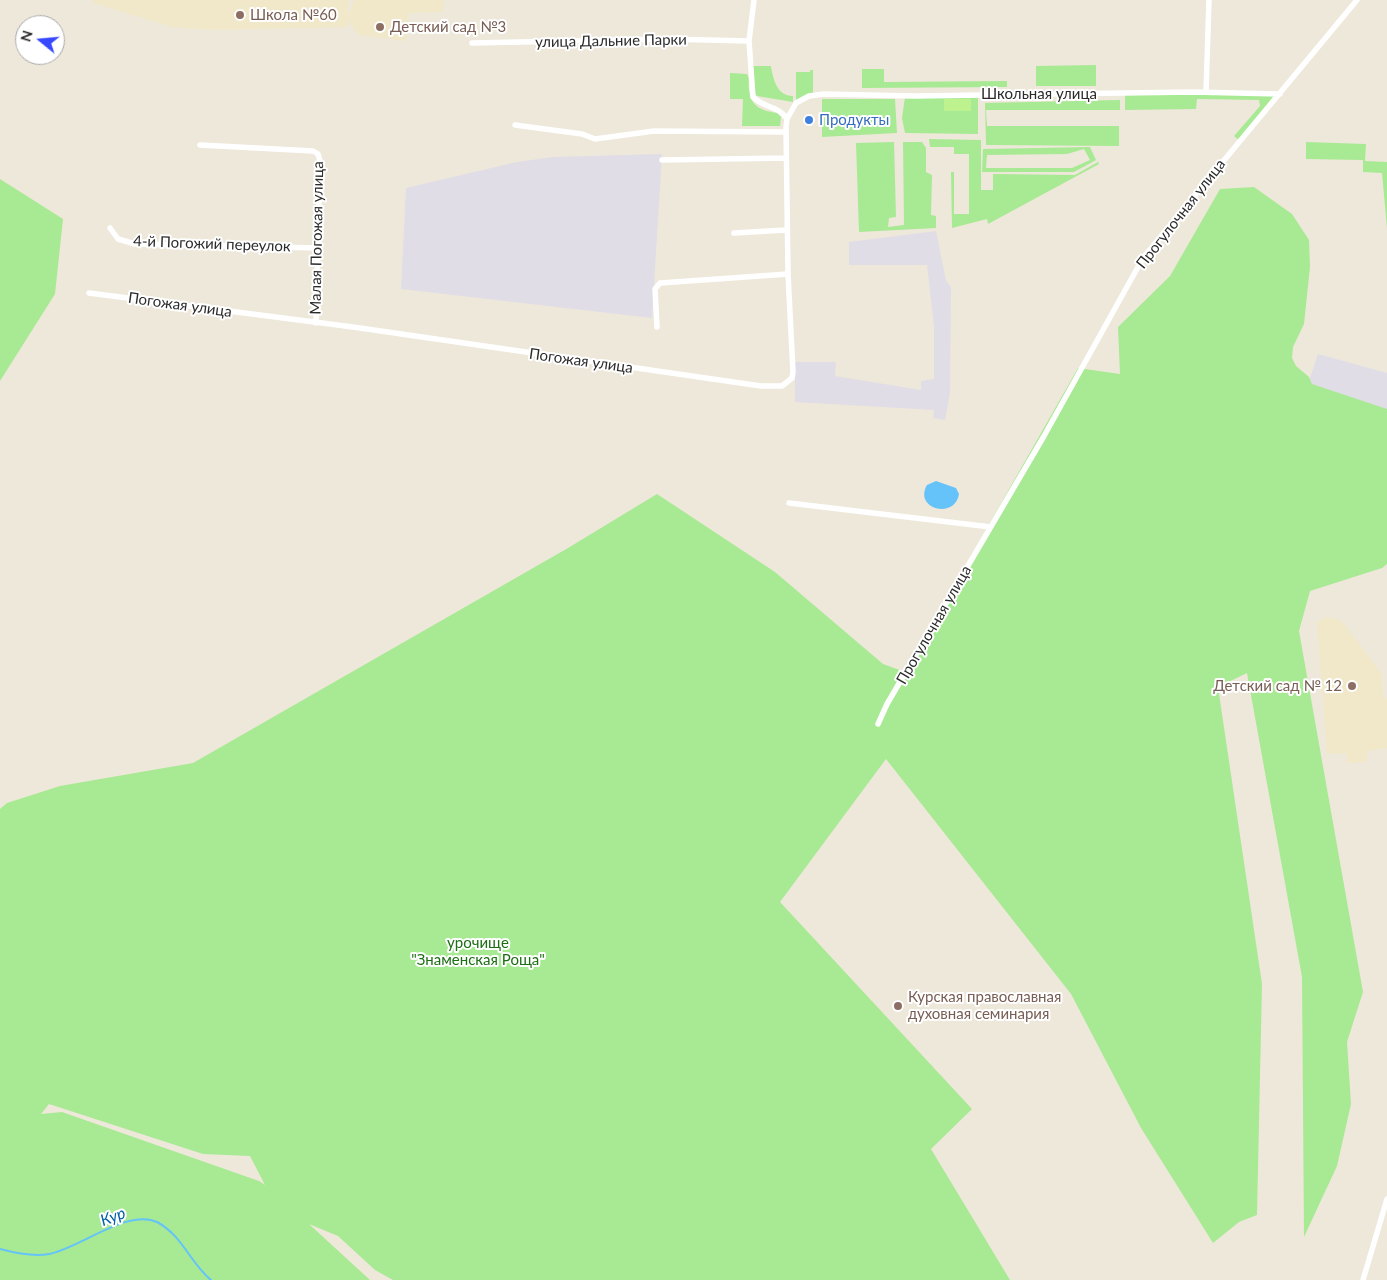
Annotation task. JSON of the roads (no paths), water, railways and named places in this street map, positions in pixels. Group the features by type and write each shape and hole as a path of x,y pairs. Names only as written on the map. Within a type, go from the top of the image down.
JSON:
{"street":[{"path":"754,0 749,41 753,97 761,105 778,110 787,119"},
{"path":"1206,92 1209,0"},
{"name":"Прогулочная улица","path":"878,724 887,704 991,527 1143,258 1357,0"},
{"name":"улица Дальние Парки","path":"472,43 666,39 749,41"},
{"name":"Школьная улица","path":"798,101 824,94 914,96 1206,92 1280,94"},
{"name":"Погожая улица","path":"89,293 761,386 782,386 792,378 793,372 788,274 786,132 787,119 798,101"},
{"path":"515,125 582,134 595,139 654,131 786,132"},
{"name":"Малая Погожая улица","path":"200,145 313,151 318,154 320,160 319,248 316,323"},
{"path":"662,160 786,158"},
{"name":"4-й Погожий переулок","path":"110,228 118,238 134,244 319,248"},
{"path":"734,233 787,230"},
{"path":"657,327 655,289 660,283 788,274"},
{"path":"788,503 991,527"},
{"path":"1363,1280 1387,1199"}],"water":[{"path":"936,481 956,488 959,494 956,502 950,507 936,508 926,500 924,493 927,485"}],"waterway":[{"name":"Кур","path":"0,1249 31,1255 49,1254 61,1251 118,1225 132,1220 145,1219 157,1222 166,1228 211,1280"}],"place":[{"name":"Школа №60","path":"240,15"},
{"name":"Детский сад №3","path":"380,27"},
{"name":"Продукты","path":"809,120"},
{"name":"Детский сад № 12","path":"1352,686"},
{"name":"Курская православная духовная семинария","path":"898,1006"}],"park label":[{"name":"урочище \"Знаменская Роща\"","path":"478,952"}]}
